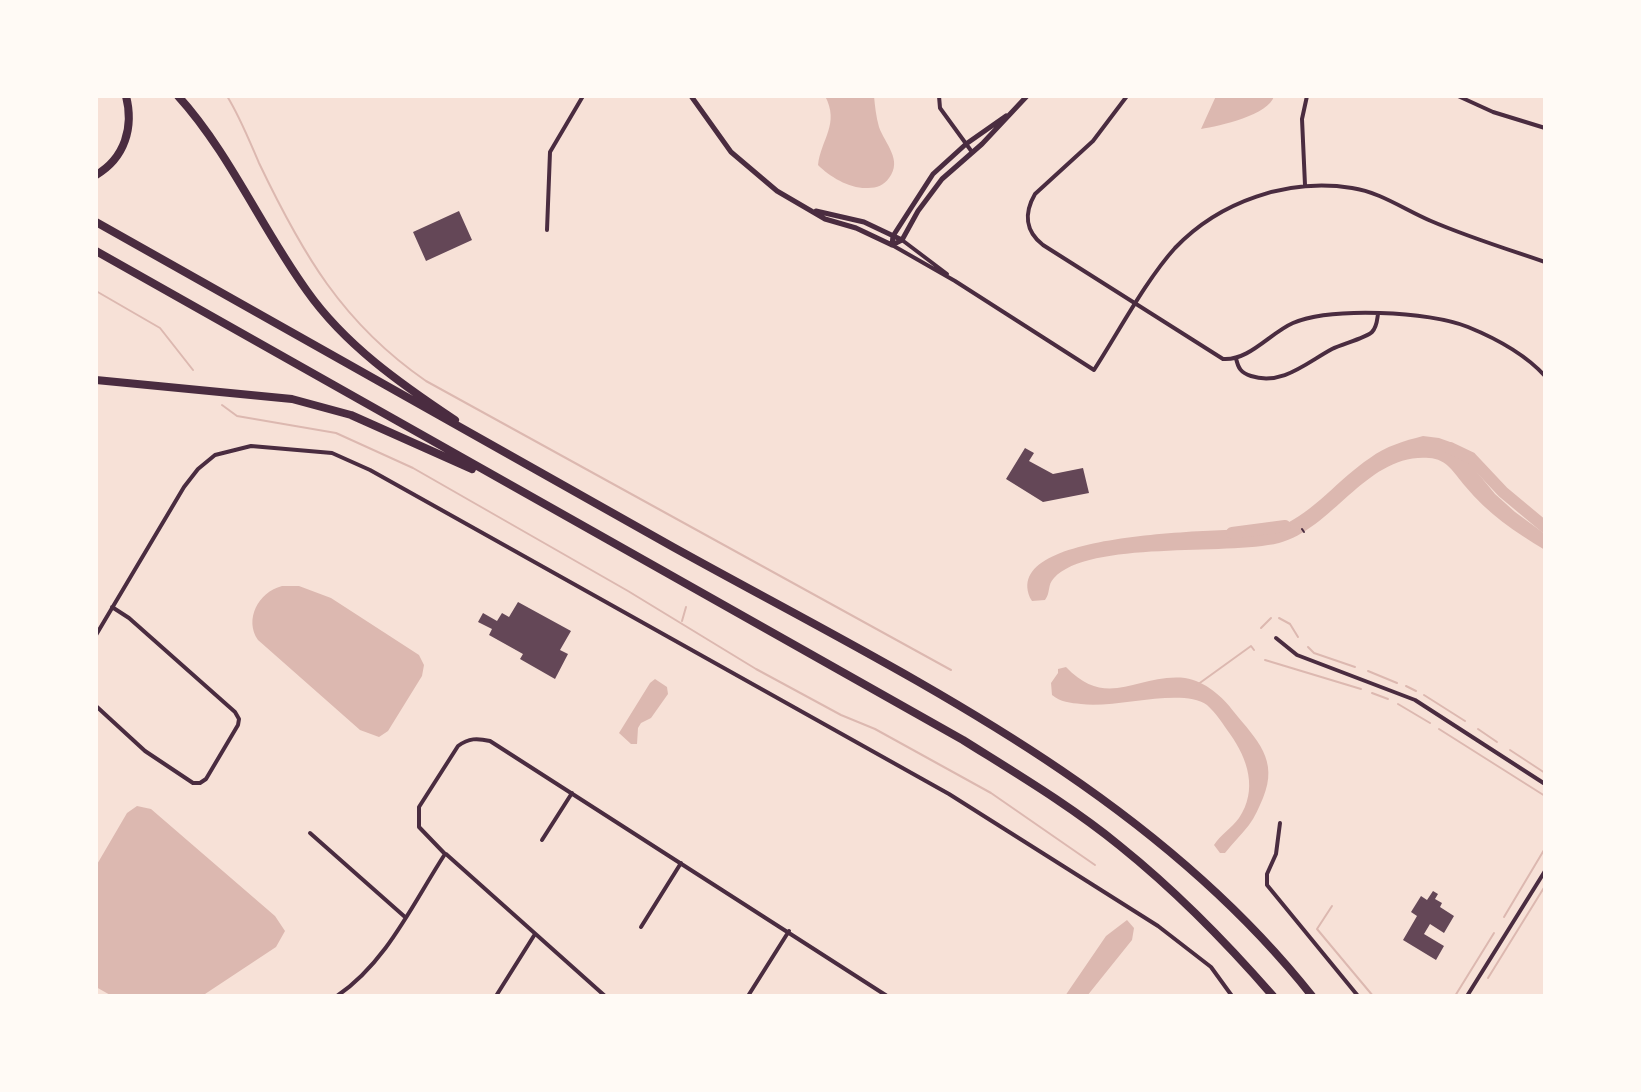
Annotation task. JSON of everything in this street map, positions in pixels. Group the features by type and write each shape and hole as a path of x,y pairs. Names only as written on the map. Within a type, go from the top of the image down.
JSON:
{"highway":[{"path":"96,175 114,160 123,147 129,122 126,96"},
{"path":"178,96 204,129 275,245 323,312 389,374 508,456"},
{"path":"96,222 508,456 972,713 1050,761 1114,806 1178,859 1237,913 1312,996"},
{"path":"96,251 963,740 1062,803 1121,846 1227,943 1273,996"},
{"path":"96,380 253,393 322,406 351,415 517,489"},
{"path":"1297,978 1319,996"}],"street":[{"path":"547,230 550,152 583,96"},
{"path":"691,96 731,152 765,183 825,219 856,228 892,245 955,281 1094,370 1174,249 1205,222 1273,190 1305,185 1354,188 1452,229 1545,262"},
{"path":"939,96 940,108 972,152"},
{"path":"892,245 902,240 929,195 1027,96"},
{"path":"1127,96 1093,141 1035,194 1027,217 1030,230 1038,241 1223,359 1236,358 1276,332 1305,318 1330,313 1378,314 1466,326 1521,355 1545,376"},
{"path":"1305,185 1302,119 1307,96"},
{"path":"1458,96 1493,112 1545,128"},
{"path":"892,245 893,236 933,174 966,144 1016,108"},
{"path":"807,209 864,222 902,240 955,281"},
{"path":"1236,358 1237,366 1248,375 1261,378 1286,375 1331,350 1368,335 1374,331 1378,314"},
{"path":"96,635 184,487 198,469 215,455 251,446 332,453 383,477 936,787 1158,926 1211,967 1232,996"},
{"path":"96,706 145,751 193,783 206,779 239,719 235,712 129,618 112,607"},
{"path":"1276,638 1297,655 1415,700 1545,784"},
{"path":"605,996 445,854 419,827 419,807 458,746 467,740 479,738 490,741 887,995"},
{"path":"542,840 572,793"},
{"path":"1280,823 1276,854 1267,874 1267,885 1358,996"},
{"path":"310,833 405,917"},
{"path":"337,996 371,967 445,854"},
{"path":"641,927 681,863"},
{"path":"1467,996 1545,871"},
{"path":"748,996 789,931"},
{"path":"496,996 535,934"}],"shaded area":[{"path":"825,96 874,96 879,127 894,158 893,171 883,184 871,188 854,187 834,178 818,165 831,115"},
{"path":"1216,96 1274,96 1270,103 1254,114 1201,129"},
{"path":"1423,436 1453,443 1495,494 1545,534 1545,550 1493,514 1445,464 1429,458 1407,460 1387,467 1316,523 1279,543 1096,558 1072,566 1054,578 1045,600 1032,601 1030,576 1049,558 1083,546 1127,538 1279,527 1304,513 1376,454 1395,444"},
{"path":"282,586 299,586 331,598 419,655 424,665 422,676 388,731 379,737 360,730 258,640 252,624 256,608 266,594"},
{"path":"1066,667 1081,680 1096,687 1123,687 1152,680 1185,678 1213,690 1230,706 1258,741 1267,761 1268,772 1267,785 1255,815 1225,853 1220,853 1214,845 1236,822 1245,807 1249,786 1242,754 1213,712 1196,700 1181,698 1095,705 1062,701 1052,695 1051,683 1058,669"},
{"path":"655,679 667,687 668,694 651,718 641,723 637,744 631,744 619,733"},
{"path":"137,806 151,809 275,916 285,931 276,947 202,996 112,996 96,987 96,866 127,813"},
{"path":"1127,920 1134,928 1132,940 1087,996 1065,996 1106,936"}],"building":[{"path":"459,211 472,240 426,261 413,232"},
{"path":"1025,448 1034,453 1029,461 1053,474 1083,468 1089,493 1043,502 1006,479"},
{"path":"518,602 571,631 560,650 568,654 555,679 520,659 523,654 489,635 492,629 478,622 483,613 497,621 502,613 509,617"},
{"path":"1433,891 1438,894 1435,899 1442,903 1440,907 1454,916 1444,933 1430,924 1424,934 1444,946 1436,960 1403,940 1417,916 1411,912 1421,896 1427,900"}],"waterway":[{"path":"227,96 275,196 309,256 348,310 396,359 426,381 951,670"},
{"path":"96,291 160,328 193,370"},
{"path":"222,405 237,416 336,433 413,468 628,591 756,669 841,715 875,729 991,793 1095,865"},
{"path":"1450,448 1471,458 1503,492 1545,527"},
{"path":"1232,533 1285,526"},
{"path":"682,621 686,607"},
{"path":"1261,628 1271,618"},
{"path":"1279,618 1290,624 1298,637"},
{"path":"1197,685 1251,646 1254,650"},
{"path":"1308,647 1314,653 1355,667"},
{"path":"1265,660 1361,689"},
{"path":"1368,671 1397,683"},
{"path":"1406,686 1416,691"},
{"path":"1372,693 1388,699"},
{"path":"1424,695 1465,721"},
{"path":"1398,704 1430,723"},
{"path":"1439,729 1545,796"},
{"path":"1478,729 1497,742"},
{"path":"1510,750 1545,773"},
{"path":"1504,917 1544,850"},
{"path":"1488,978 1545,886"},
{"path":"1332,906 1317,929 1373,996"},
{"path":"1455,996 1494,933"}]}
